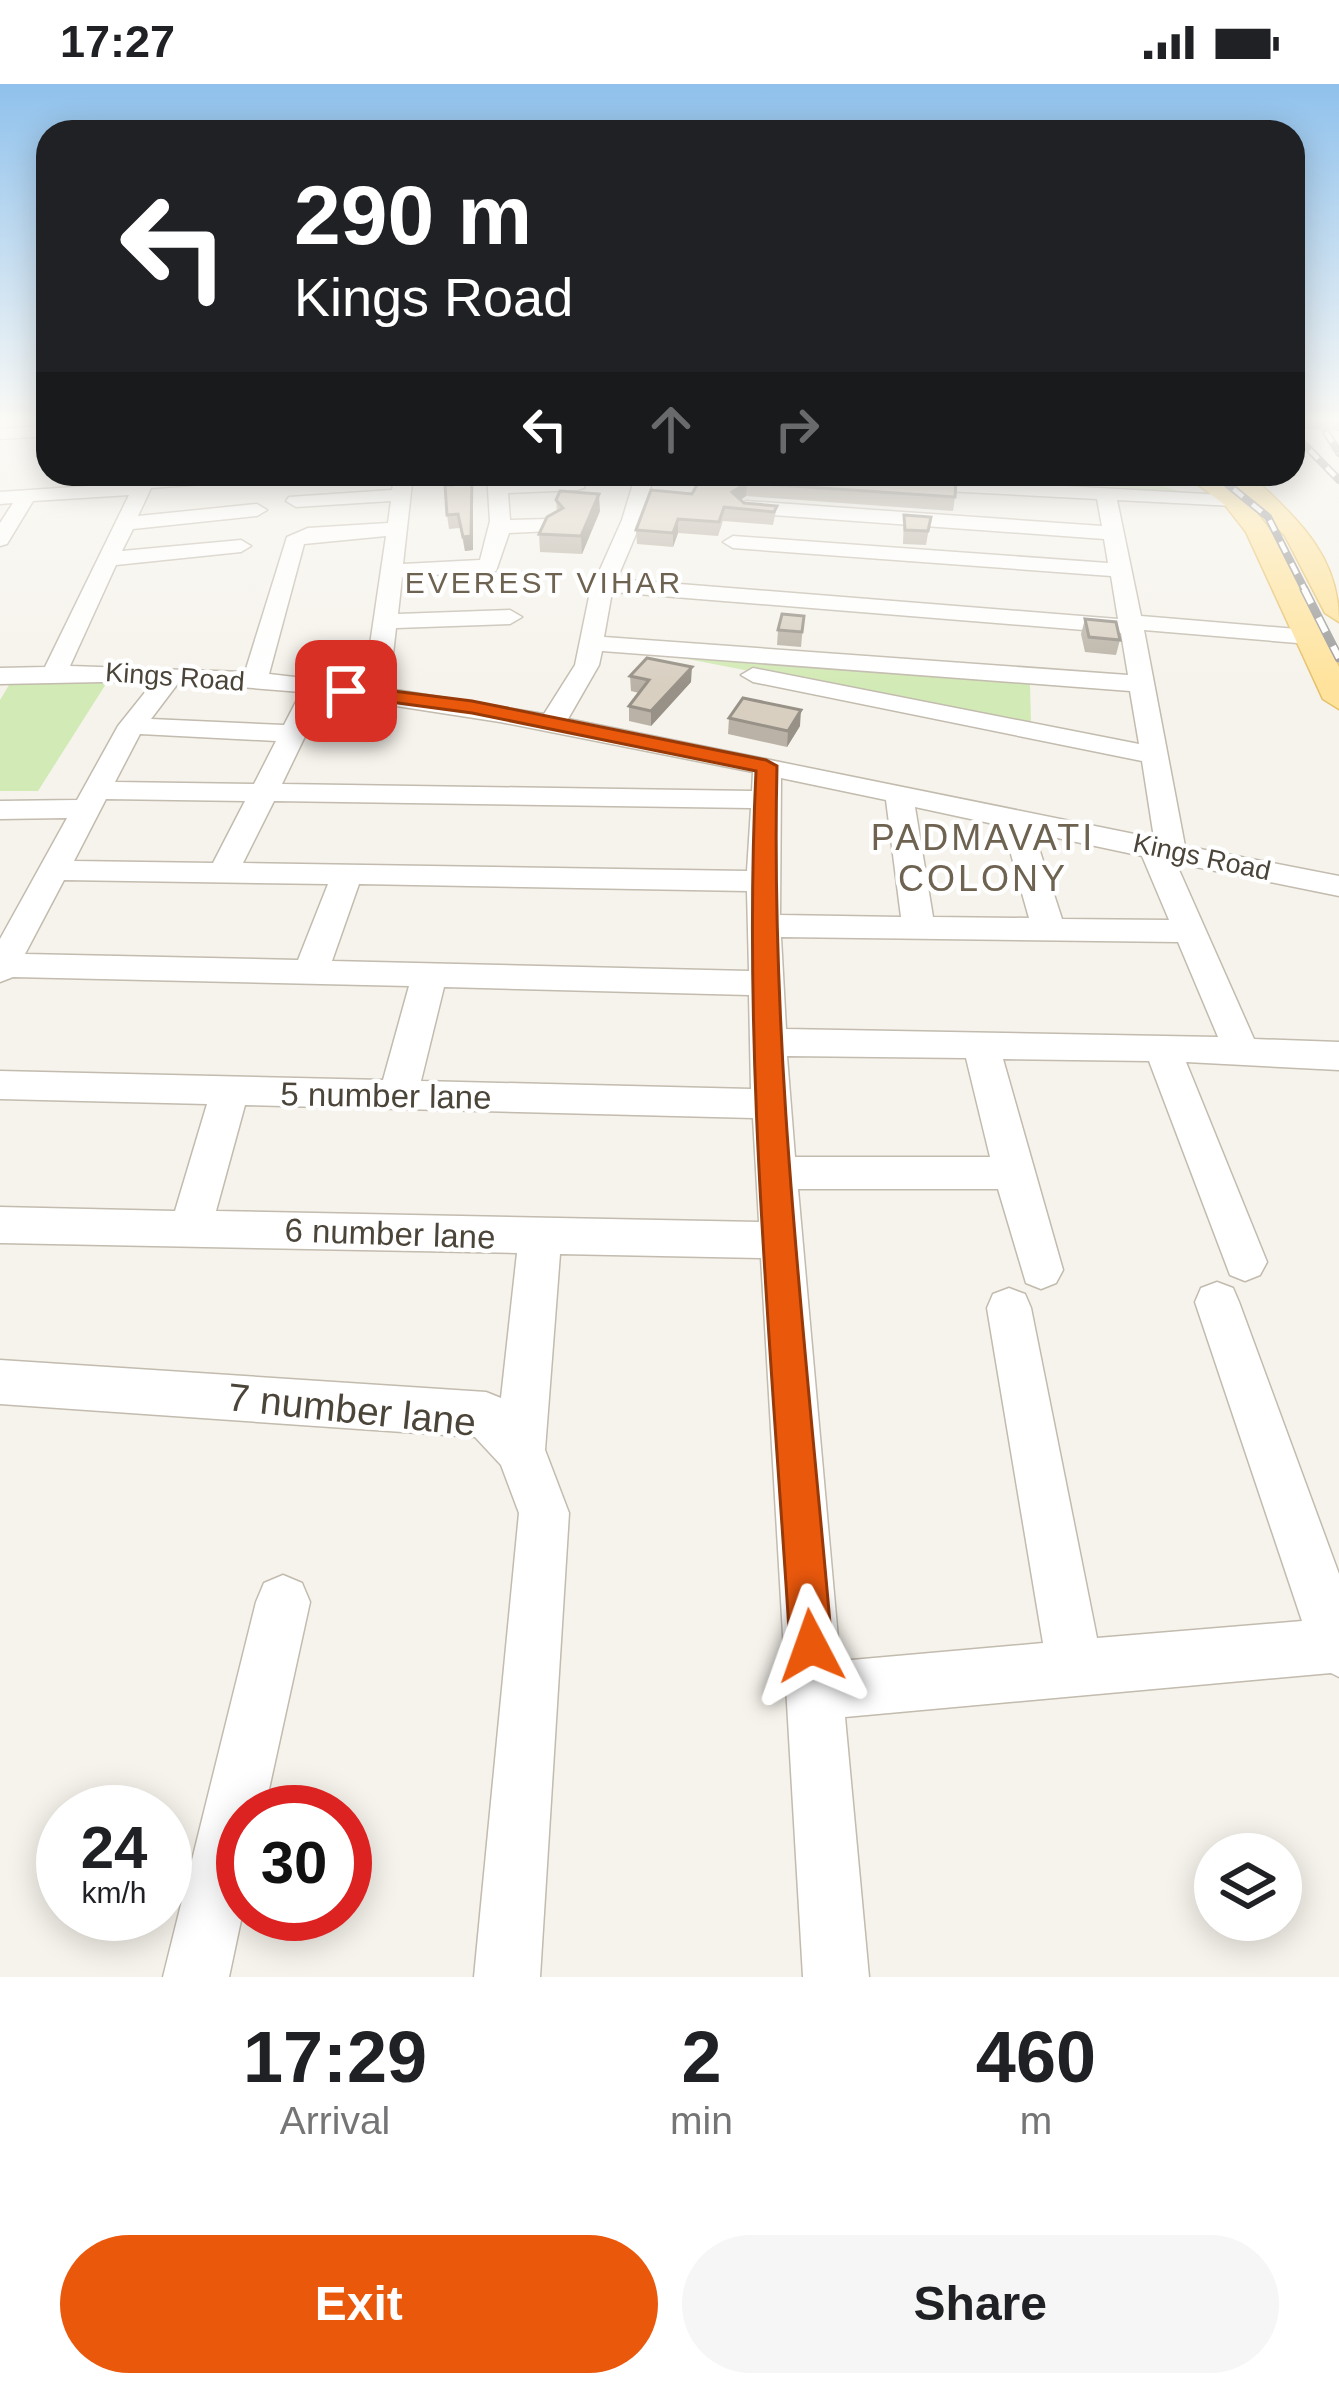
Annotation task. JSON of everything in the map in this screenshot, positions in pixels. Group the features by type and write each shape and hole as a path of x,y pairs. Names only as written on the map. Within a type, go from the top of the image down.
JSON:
{"main road":[{"path":"1239,509 1258,531 1339,699"},
{"path":"1270,509 1283,515 1339,613"}],"street":[{"path":"0,540 19,509"},
{"path":"55,672 133,509"},
{"path":"376,693 399,509"},
{"path":"393,571 499,563 498,509"},
{"path":"552,723 587,664 604,584 632,509"},
{"path":"724,569 745,509"},
{"path":"859,509 1110,533"},
{"path":"1108,509 1156,756 1163,849 1191,931 1243,1052"},
{"path":"128,523 257,510"},
{"path":"499,526 550,525"},
{"path":"254,682 294,541 308,534 397,529"},
{"path":"111,559 242,546"},
{"path":"604,584 724,569 1120,570"},
{"path":"724,569 1132,624 1309,637"},
{"path":"385,621 510,616"},
{"path":"591,643 1142,684"},
{"path":"591,643 1156,756"},
{"name":"Kings Road","path":"0,676 55,672 172,675 376,693 552,723 766,783 899,794 1330,885"},
{"path":"172,675 131,726 1,968 766,982"},
{"path":"1040,677 1040,733"},
{"path":"223,873 316,688"},
{"path":"131,726 294,734"},
{"path":"0,810 267,790 766,783 763,903 771,1104 836,1977"},
{"path":"899,794 920,930"},
{"path":"1016,818 1048,929"},
{"path":"52,870 347,875 763,903 920,930 1191,931"},
{"path":"311,972 347,875"},
{"path":"1330,885 1339,913"},
{"path":"398,1095 430,974"},
{"path":"768,1042 1162,1048 1339,1056"},
{"path":"982,1048 1041,1270"},
{"path":"814,1691 1338,1647 1162,1048"},
{"name":"5 number lane","path":"0,1085 771,1104"},
{"path":"191,1227 230,1092"},
{"path":"776,1173 1014,1173"},
{"name":"6 number lane","path":"0,1225 781,1240"},
{"path":"520,1450 540,1238"},
{"path":"1009,1308 1075,1668"},
{"name":"7 number lane","path":"0,1382 486,1414 520,1450 544,1513 507,1977"},
{"path":"196,1977 283,1602"}],"green space":[{"path":"646,651 1030,682 1031,725"},
{"path":"18,670 111,676 38,791 0,791 0,700"}],"building":[{"path":"447,509 471,509 471,536 463,537 458,514 447,515"},
{"path":"561,509 592,509 581,536 539,534 547,517"},
{"path":"644,509 723,509 719,522 678,519 673,533 636,530"},
{"path":"904,515 931,517 928,531 905,530"},
{"path":"782,614 804,616 802,632 778,630"},
{"path":"1085,619 1116,622 1120,640 1089,637"},
{"path":"647,658 692,667 651,711 629,706 649,680 630,676"},
{"path":"743,698 801,710 788,731 729,718"}],"railway":[{"path":"1259,509 1268,517 1306,592"},
{"path":"1304,589 1339,658"}],"district":[{"name":"EVEREST VIHAR","path":"544,583"},
{"name":"PADMAVATI COLONY","path":"983,858"}],"route":[{"path":"346,691 472,707 766,766 762,880 771,1104 811,1646"}]}
